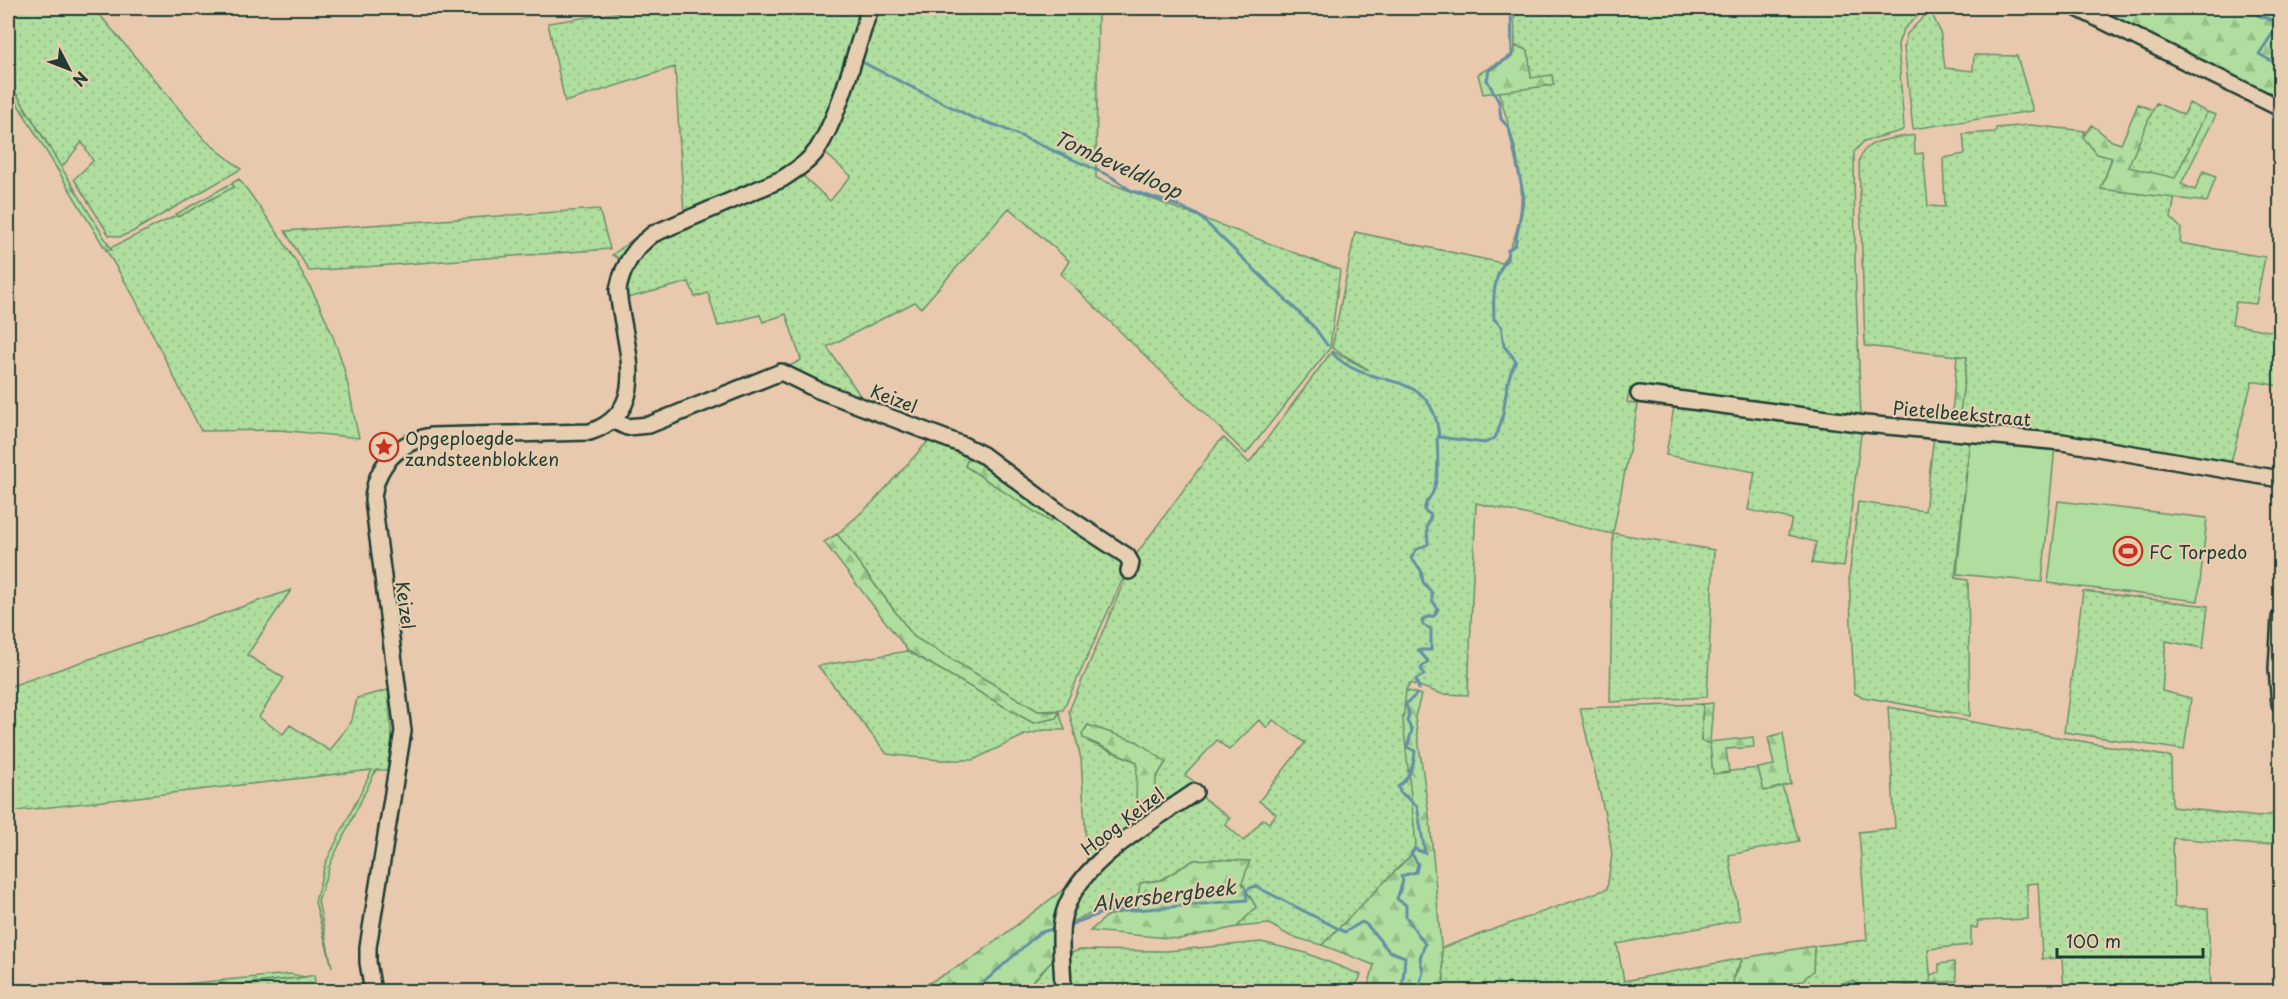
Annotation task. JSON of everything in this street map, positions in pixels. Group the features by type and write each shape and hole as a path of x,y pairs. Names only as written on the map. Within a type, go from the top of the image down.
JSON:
{"street":[{"path":"612,420 627,402 631,384 618,290 629,260 641,243 653,234 782,179 799,169 816,152 831,123 870,8"},
{"path":"2076,8 2280,108"},
{"name":"Keizel","path":"373,992 368,947 403,731 373,500 374,485 395,453 411,440 432,436 590,432 603,428 612,420 627,427 649,425 781,372 818,390 963,444 983,455 1055,508 1128,556 1131,563 1129,571"},
{"name":"Pietelbeekstraat","path":"1639,393 1865,424 2062,441 2280,478"},
{"path":"2280,618 2277,669 2280,704"},
{"name":"Hoog Keizel","path":"1063,992 1062,922 1069,901 1086,873 1195,792"}],"green space":[{"path":"8,8 94,8 205,140 241,169 132,232 120,237 109,235 74,179 93,161 82,142 62,167 11,85 8,73"},
{"path":"649,8 1098,8 1096,178 1340,270 1330,348 1246,454 1061,274 1069,261 1009,208 921,308 915,302 827,347 866,404 818,386 784,369 801,360 786,314 763,322 760,315 718,326 708,293 695,297 689,282 624,299 627,279 634,263 645,249 661,236 802,175 830,201 851,176 824,152 855,69 845,65 819,131 805,155 795,166 654,229 641,237 622,260 612,255 644,231 684,214 675,67 565,102 548,23"},
{"path":"1514,8 1926,8 1903,30 1898,44 1904,128 1901,131 1864,141 1854,152 1855,265 1861,419 1630,388 1627,402 1638,405 1613,533 1714,550 1707,697 1610,702 1613,534 1476,503 1468,695 1442,694 1410,683 1406,690 1416,843 1412,854 1322,945 1290,936 1269,924 1237,927 1256,907 1242,883 1249,861 1194,860 1161,880 1140,883 1137,909 1101,909 1069,923 1069,910 1095,869 1198,794 1230,818 1225,824 1244,841 1263,819 1269,823 1276,814 1259,801 1305,743 1273,720 1267,728 1259,720 1229,750 1217,740 1185,775 1199,785 1090,862 1087,859 1081,759 1069,711 1135,556 1220,440 1224,438 1249,463 1332,351 1369,370 1332,348 1355,232 1502,263 1513,241 1519,220 1521,199 1517,156 1498,90 1554,85 1531,78 1528,50 1515,46","holes":["1088,725 1166,762 1137,800 1137,762 1089,742 1082,734"]},
{"path":"2093,8 2272,9 2280,22 2280,100"},
{"path":"1930,10 1940,31 1945,68 1973,71 1974,55 2017,56 2033,111 1913,129 1904,47 1907,34"},
{"path":"1515,46 1528,50 1531,78 1552,75 1554,85 1483,94 1478,74 1515,53"},
{"path":"8,73 11,85 112,250 106,250 8,88"},
{"path":"2156,103 2184,115 2189,103 2207,112 2175,179 2127,167"},
{"path":"2138,104 2153,110 2128,167 2175,178 2207,112 2216,115 2181,184 2195,190 2203,171 2216,176 2207,202 2101,189 2112,158 2097,154 2083,137 2092,125 2112,141 2121,144"},
{"path":"2030,125 2085,131 2083,137 2112,157 2101,189 2175,196 2171,218 2181,228 2180,243 2265,257 2256,304 2236,302 2232,324 2280,333 2280,386 2252,381 2230,466 1958,428 1967,357 1865,346 1859,164 1861,155 1872,144 1914,135 1915,154 1923,153 1928,206 1945,207 1943,158 1965,154 1963,134 1996,132 1996,128"},
{"path":"239,179 283,241 320,306 342,363 359,438 279,430 201,431 133,295 106,250 234,187 232,183"},
{"path":"232,183 234,187 178,217 176,214"},
{"path":"599,209 610,249 309,271 285,231"},
{"path":"1957,356 1967,357 1958,428 1920,425 1923,412 1952,413"},
{"path":"1675,401 1862,426 1844,567 1812,563 1816,542 1788,535 1792,519 1748,510 1755,472 1666,455"},
{"path":"1934,435 1970,438 1955,578 1968,580 1970,716 1863,697 1855,694 1854,690 1849,577 1858,502 1925,511"},
{"path":"933,436 971,452 965,466 1050,521 1055,513 1121,556 1126,572 1063,710 1038,711 914,637 837,534 872,503"},
{"path":"1970,438 2055,446 2042,582 1957,574"},
{"path":"971,452 1055,513 1050,522 965,466"},
{"name":"FC Torpedo","path":"2058,501 2207,518 2198,601 2048,583"},
{"path":"837,534 914,637 1038,711 1059,712 1056,718 1033,723 908,651 824,542"},
{"path":"291,590 247,655 284,678 259,717 283,734 290,725 330,751 352,720 357,698 388,690 392,739 387,770 376,770 331,862 318,901 332,967 315,902 325,864 372,770 8,812 8,687"},
{"path":"2083,591 2208,606 2203,648 2166,641 2162,691 2191,698 2184,750 2064,732"},
{"path":"908,651 1033,723 1056,718 1059,712 1065,730 1045,730 1025,735 973,760 939,760 887,754 818,666"},
{"path":"1406,690 1421,695 1415,717 1430,822 1445,991 1367,991 1374,965 1322,945 1412,854 1416,844 1403,721"},
{"path":"1713,703 1710,742 1753,737 1754,747 1726,749 1729,772 1713,774 1710,744 1701,741 1703,704"},
{"path":"1703,704 1701,741 1710,744 1713,773 1758,768 1764,790 1782,786 1799,841 1729,855 1740,920 1617,944 1624,981 1743,958 1733,977 1813,971 1814,946 1867,940 1859,832 1895,828 1888,707 2171,757 2172,807 2258,817 2280,813 2280,842 2258,845 2173,838 2174,907 2208,908 2211,991 2064,991 2062,958 2042,959 2038,883 2027,884 2028,919 1978,921 1977,928 1971,928 1971,945 1928,949 1931,983 1861,991 1853,981 1826,987 1820,992 1445,991 1441,948 1607,889 1612,854 1580,708"},
{"path":"1088,725 1138,742 1166,762 1156,778 1155,800 1136,801 1137,762 1083,738 1082,734"},
{"path":"1783,733 1791,784 1764,791 1758,768 1774,765 1768,737"},
{"path":"1194,860 1250,861 1242,883 1256,907 1237,927 1179,939 1090,931 1107,916 1137,909 1140,883 1161,880"},
{"path":"1064,889 1068,894 1055,958 1023,991 913,992 973,958"},
{"path":"1261,942 1306,953 1361,975 1353,992 1023,992 1055,958 1080,950 1167,951"},
{"path":"1814,946 1813,971 1802,981 1745,991 1736,987 1733,981 1743,958"},
{"path":"1954,962 1957,981 1931,983 1931,975 1939,972 1939,964"},
{"path":"291,974 305,977 186,991 143,991 141,988"},
{"path":"314,975 316,991 186,992 305,977"},
{"path":"1853,981 1861,991 1820,991 1825,987"}],"waterway":[{"path":"1419,689 1416,679 1424,675 1421,668 1428,661 1418,650 1431,650 1431,629 1423,625 1422,621 1424,618 1434,616 1438,609 1432,600 1432,593 1423,582 1421,570 1411,558 1416,550 1428,544 1427,528 1431,515 1424,510 1436,483 1437,439 1439,437 1485,443 1495,438 1516,361 1504,346 1501,326 1494,319 1494,295 1496,279 1507,259 1508,250 1515,245 1524,197 1509,128 1501,119 1499,102 1487,80 1489,70 1512,56 1511,8"},
{"path":"2197,8 2250,12 2274,21 2275,30 2259,54 2280,66"},
{"name":"Tombeveldloop","path":"860,61 973,118 998,126 1110,176 1130,190 1198,215 1315,328 1327,345"},
{"name":"Tombeveldloop","path":"1333,354 1348,366 1413,389 1425,399 1434,414 1439,437"},
{"path":"1416,695 1406,704 1409,715 1407,721 1412,730 1407,747 1415,751 1408,776 1398,786 1400,792 1417,806 1425,853 1415,849 1411,853 1418,864 1416,872 1401,876 1403,881 1397,899 1406,905 1406,917 1425,944 1420,958 1423,972 1417,992"},
{"name":"Alversbergbeek","path":"1069,925 1102,913 1247,900 1246,890 1255,886 1345,932 1362,922 1367,925 1389,951 1405,957 1402,992"},
{"name":"Alversbergbeek","path":"973,992 1039,933 1055,928"}],"place":[{"name":"Opgeploegde zandsteenblokken","path":"384,447"},
{"name":"FC Torpedo","path":"2128,551"}]}
